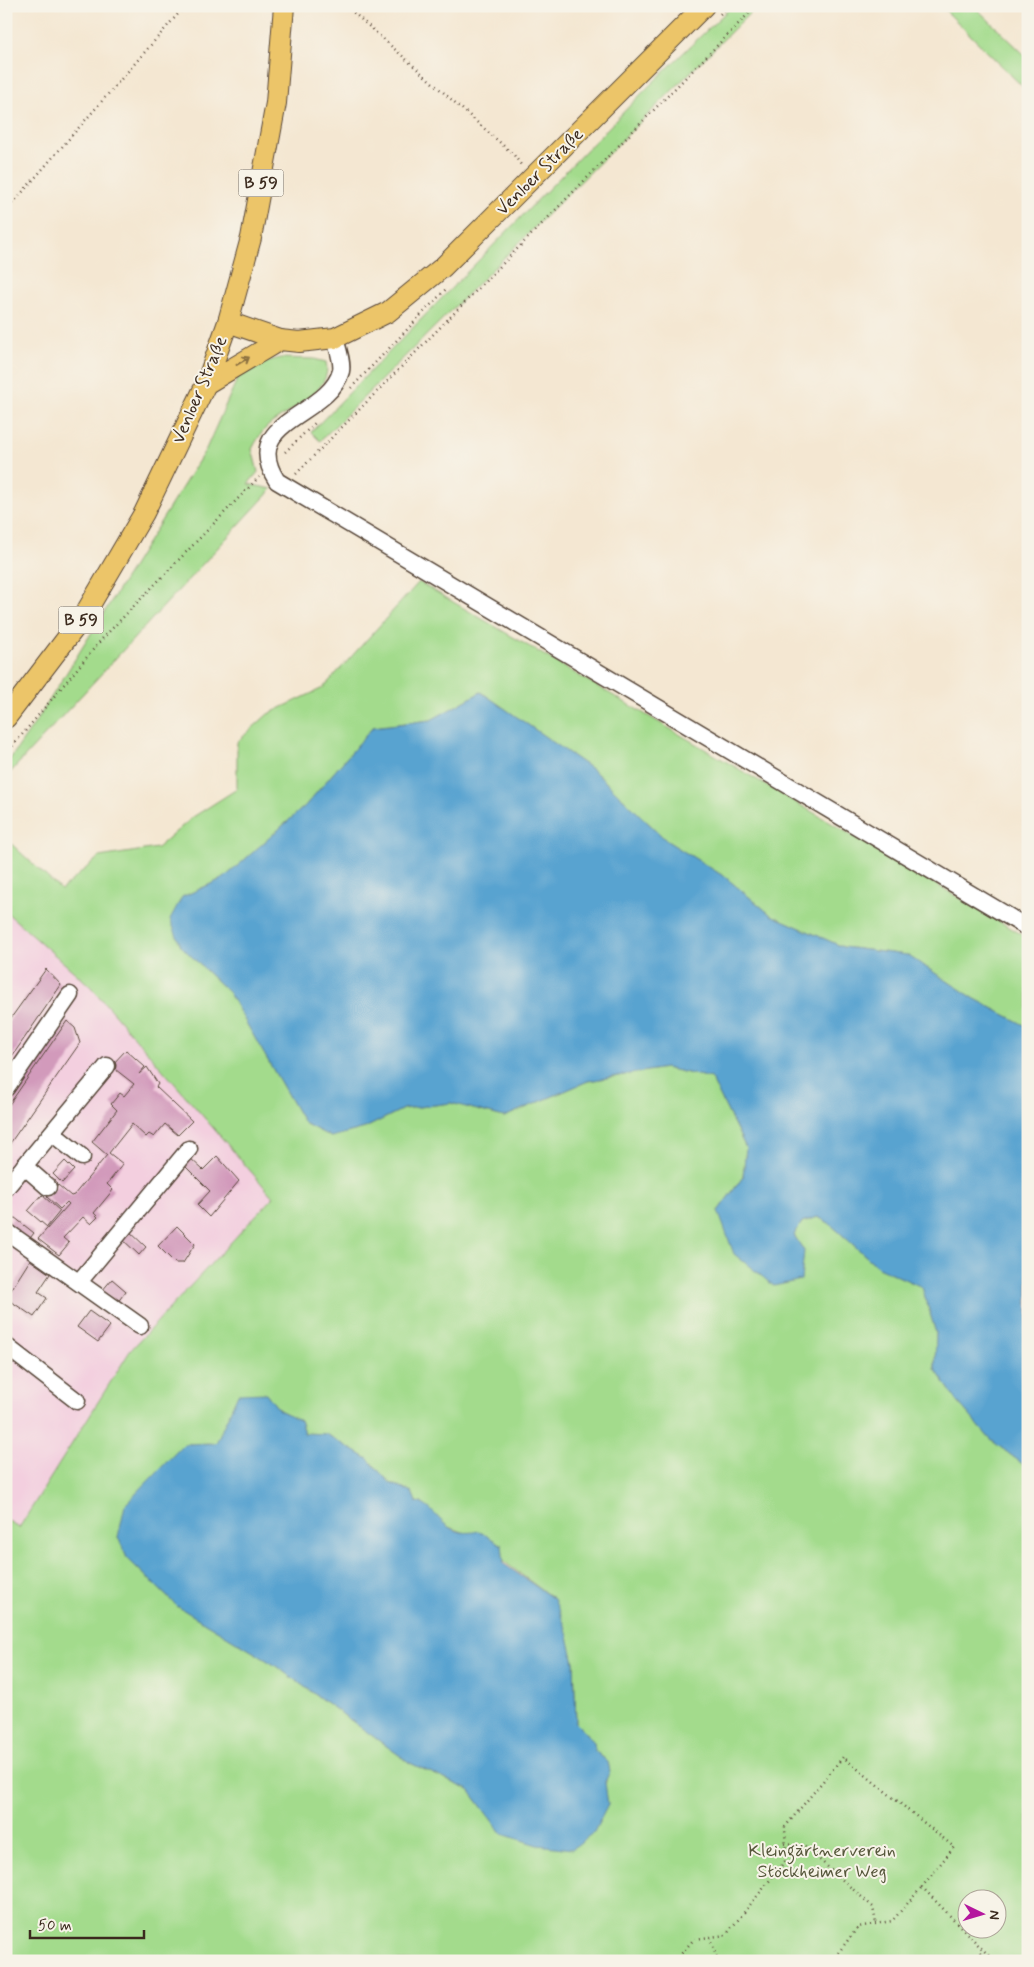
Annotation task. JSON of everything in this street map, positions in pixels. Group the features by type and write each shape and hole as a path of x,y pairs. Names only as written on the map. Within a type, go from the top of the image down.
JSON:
{"main road":[{"name":"B 59","path":"228,322 251,238 276,103 284,6"},
{"name":"Venloer Straße","path":"6,718 83,617 144,513 206,384 228,322 280,340 299,342 335,338 388,312 408,298 444,267 704,6"},
{"path":"206,384 280,340"}],"lane":[{"path":"335,338 342,369 336,386 272,435 266,452 268,468 277,481 1028,928"},
{"path":"6,1088 70,995"},
{"path":"6,1188 107,1066"},
{"path":"52,1133 82,1157"},
{"path":"79,1282 189,1149"},
{"path":"24,1166 48,1187"},
{"path":"6,1231 140,1326"},
{"path":"6,1346 77,1401"}],"path":[{"path":"6,211 185,6"},
{"path":"346,6 514,155 532,180"},
{"path":"287,488 302,467 756,6"},
{"path":"347,393 407,328"},
{"path":"6,754 102,639 174,562 319,420"},
{"path":"675,1961 694,1939 726,1935 786,1860 785,1827 843,1757 954,1847 892,1921 858,1927 832,1961"},
{"path":"786,1844 804,1846 873,1907 876,1924"},
{"path":"922,1887 994,1961"},
{"path":"710,1937 716,1956 722,1961"},
{"path":"975,1961 983,1950"}],"shaded area":[{"path":"6,912 90,986 273,1197 130,1351 19,1528 6,1519"}],"green space":[{"path":"732,6 757,6 320,441 311,432 650,85"},
{"path":"941,6 974,6 1028,58 1028,92"},
{"path":"280,358 314,359 326,362 327,373 316,391 297,407 268,426 252,449 258,472 248,484 272,489 6,777 6,765 39,717 206,449 239,375 256,364"},
{"name":"Kleingärtnerverein Stöckheimer Weg","path":"419,582 1028,938 1028,1027 975,999 907,955 843,947 771,915 725,877 667,841 593,770 481,692 431,720 373,727 305,806 224,878 182,897 181,946 229,993 304,1123 331,1137 365,1128 403,1109 451,1103 504,1117 588,1081 665,1068 711,1078 746,1148 743,1177 718,1211 804,1251 794,1235 802,1222 818,1217 829,1223 878,1267 922,1287 936,1333 935,1369 958,1402 991,1440 1028,1468 1028,1961 6,1961 6,1519 19,1528 130,1351 273,1197 90,986 6,912 6,839 61,890 99,857 157,848 193,817 237,789 237,742 268,714 323,688","holes":["266,1393 279,1410 300,1420 304,1433 326,1434 368,1459 390,1483 412,1492 416,1502 422,1503 443,1525 467,1534 554,1599 574,1662 576,1723 594,1742 595,1751 607,1761 609,1766 605,1784 608,1805 502,1834 469,1790 410,1763 273,1664 177,1606 127,1558 118,1537 184,1444 216,1443"]}],"water":[{"path":"481,692 593,770 667,841 725,877 771,915 843,947 907,955 975,999 1028,1027 1028,1468 991,1440 958,1402 935,1369 936,1333 922,1287 878,1267 829,1223 818,1217 802,1222 794,1235 804,1251 801,1280 774,1286 734,1254 718,1211 743,1177 746,1148 711,1078 665,1068 588,1081 504,1117 451,1103 403,1109 365,1128 331,1137 304,1123 229,993 181,946 170,919 182,897 224,878 305,806 373,727 431,720"},
{"path":"266,1393 279,1410 300,1420 304,1433 326,1434 368,1459 390,1483 412,1492 416,1502 430,1509 448,1527 466,1533 479,1531 502,1545 504,1564 554,1599 566,1628 574,1662 576,1723 594,1742 595,1751 608,1762 610,1771 605,1782 608,1805 594,1832 572,1849 537,1845 502,1834 469,1790 410,1763 273,1664 177,1606 127,1558 118,1537 125,1505 184,1444 216,1443 238,1394"}],"building":[{"path":"46,969 61,985 6,1065 6,1025"},
{"path":"67,1021 75,1028 80,1043 6,1149 6,1109"},
{"path":"126,1050 145,1067 139,1074 147,1067 158,1084 156,1087 192,1121 178,1135 165,1124 154,1137 149,1134 146,1137 132,1124 109,1153 123,1164 107,1184 113,1190 94,1213 98,1217 91,1224 83,1217 63,1238 69,1243 59,1255 38,1239 69,1204 67,1202 60,1209 47,1197 58,1185 71,1196 74,1195 107,1155 92,1142 117,1110 111,1104 120,1093 124,1096 134,1084 111,1066"},
{"path":"217,1156 239,1181 209,1217 197,1205 210,1191 183,1164 189,1157 203,1170"},
{"path":"65,1161 74,1170 62,1183 53,1174"},
{"path":"42,1195 60,1211 47,1227 28,1211"},
{"path":"14,1217 34,1233 27,1242 7,1226"},
{"path":"177,1226 195,1244 183,1263 175,1263 158,1246"},
{"path":"128,1230 146,1247 139,1255 121,1238"},
{"path":"30,1260 50,1274 38,1292 47,1298 34,1317 6,1298"},
{"path":"112,1279 126,1291 117,1303 102,1291"},
{"path":"89,1311 110,1326 98,1342 77,1327"}]}
